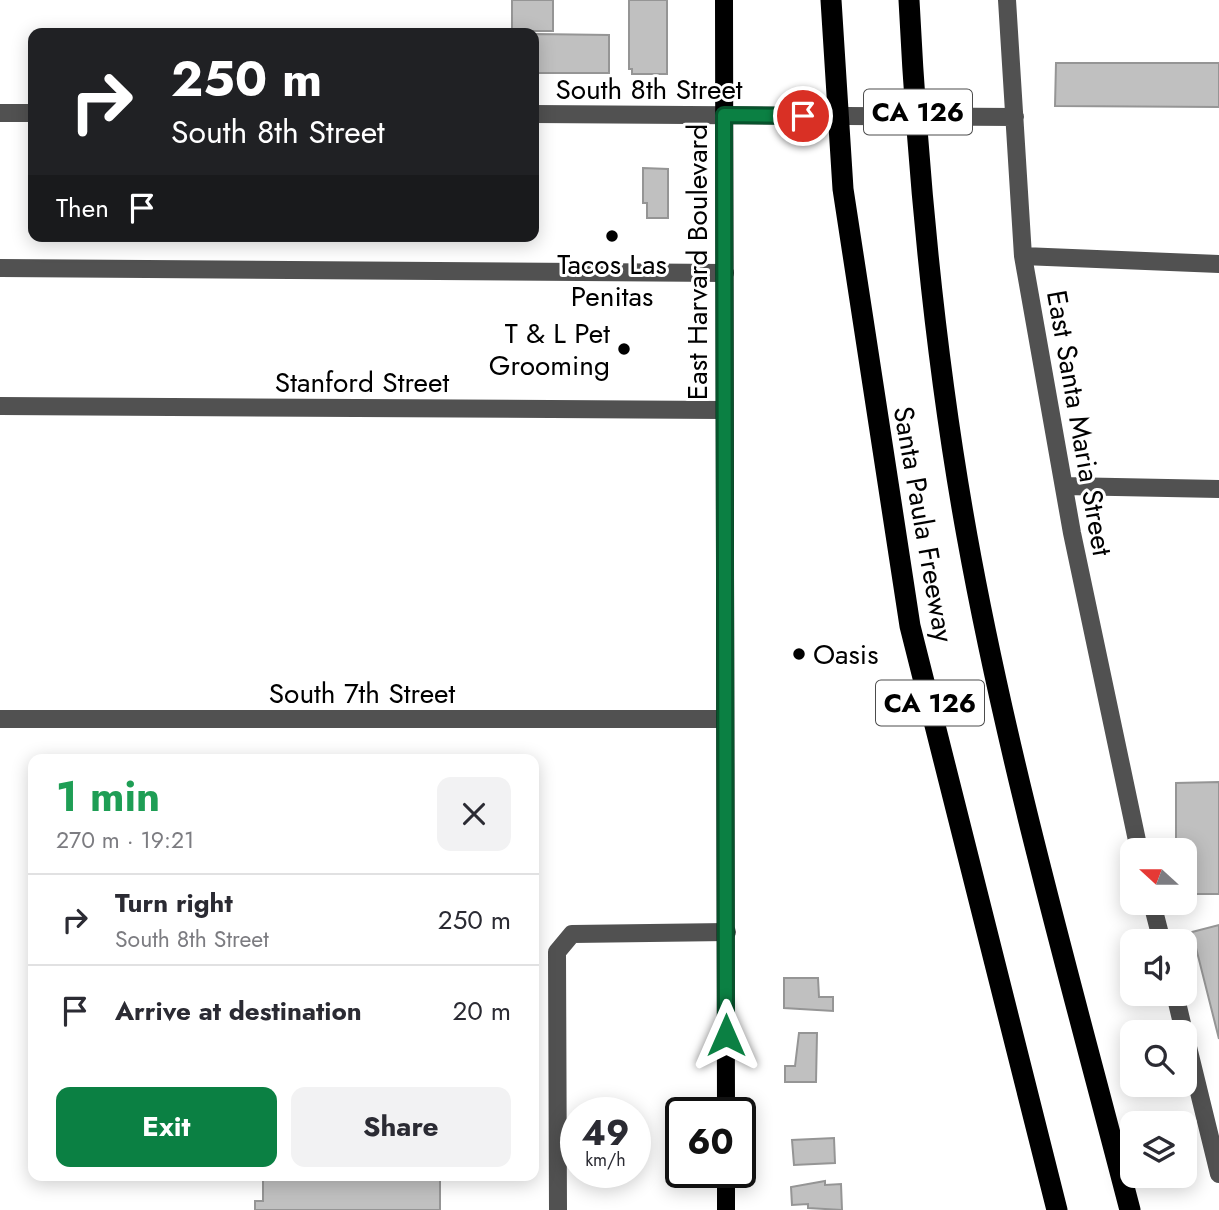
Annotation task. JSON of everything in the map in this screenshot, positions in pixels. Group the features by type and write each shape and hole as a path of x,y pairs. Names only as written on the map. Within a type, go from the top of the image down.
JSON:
{"highway":[{"name":"Santa Paula Freeway","path":"831,0 832,51 843,189 910,626 1057,1210"},
{"name":"Santa Paula Freeway","path":"909,0 935,328 972,562 1012,757 1130,1210"}],"main road":[{"name":"East Harvard Boulevard","path":"724,0 726,1097"},
{"path":"726,1188 726,1210"}],"street":[{"name":"East Santa Maria Street","path":"1007,0 1023,256 1064,486 1120,772 1136,838"},
{"path":"0,113 28,113"},
{"name":"South 8th Street","path":"539,114 1015,117"},
{"path":"1023,256 1219,264"},
{"path":"0,268 725,273"},
{"name":"Stanford Street","path":"0,407 723,410"},
{"path":"1064,486 1219,489"},
{"name":"South 7th Street","path":"0,719 724,719"},
{"path":"558,1210 557,952 572,934 726,932"},
{"path":"1197,1086 1219,1174"}],"building":[{"path":"512,0 553,0 553,31 512,28"},
{"path":"629,0 667,0 667,74 632,74 632,69 629,69"},
{"path":"539,34 609,35 609,73 539,73"},
{"path":"1056,63 1219,63 1219,107 1055,106"},
{"path":"643,168 668,169 668,218 647,218 647,203 643,203"},
{"path":"1219,782 1219,894 1197,894 1197,838 1176,838 1176,783"},
{"path":"1219,925 1219,1039 1197,952 1197,931"},
{"path":"784,978 818,978 819,997 833,997 833,1011 784,1008"},
{"path":"799,1033 817,1033 816,1082 785,1082 785,1066 795,1066"},
{"path":"834,1138 835,1163 794,1165 792,1140"},
{"path":"263,1181 440,1181 440,1210 255,1210 255,1201 263,1201"},
{"path":"825,1181 825,1185 841,1184 842,1210 808,1208 808,1204 792,1205 791,1187"}],"place":[{"name":"Tacos Las Penitas","path":"612,236"},
{"name":"T & L Pet Grooming","path":"624,349"},
{"name":"Oasis","path":"799,654"}],"route":[{"path":"726,1035 724,115 803,116"}]}
